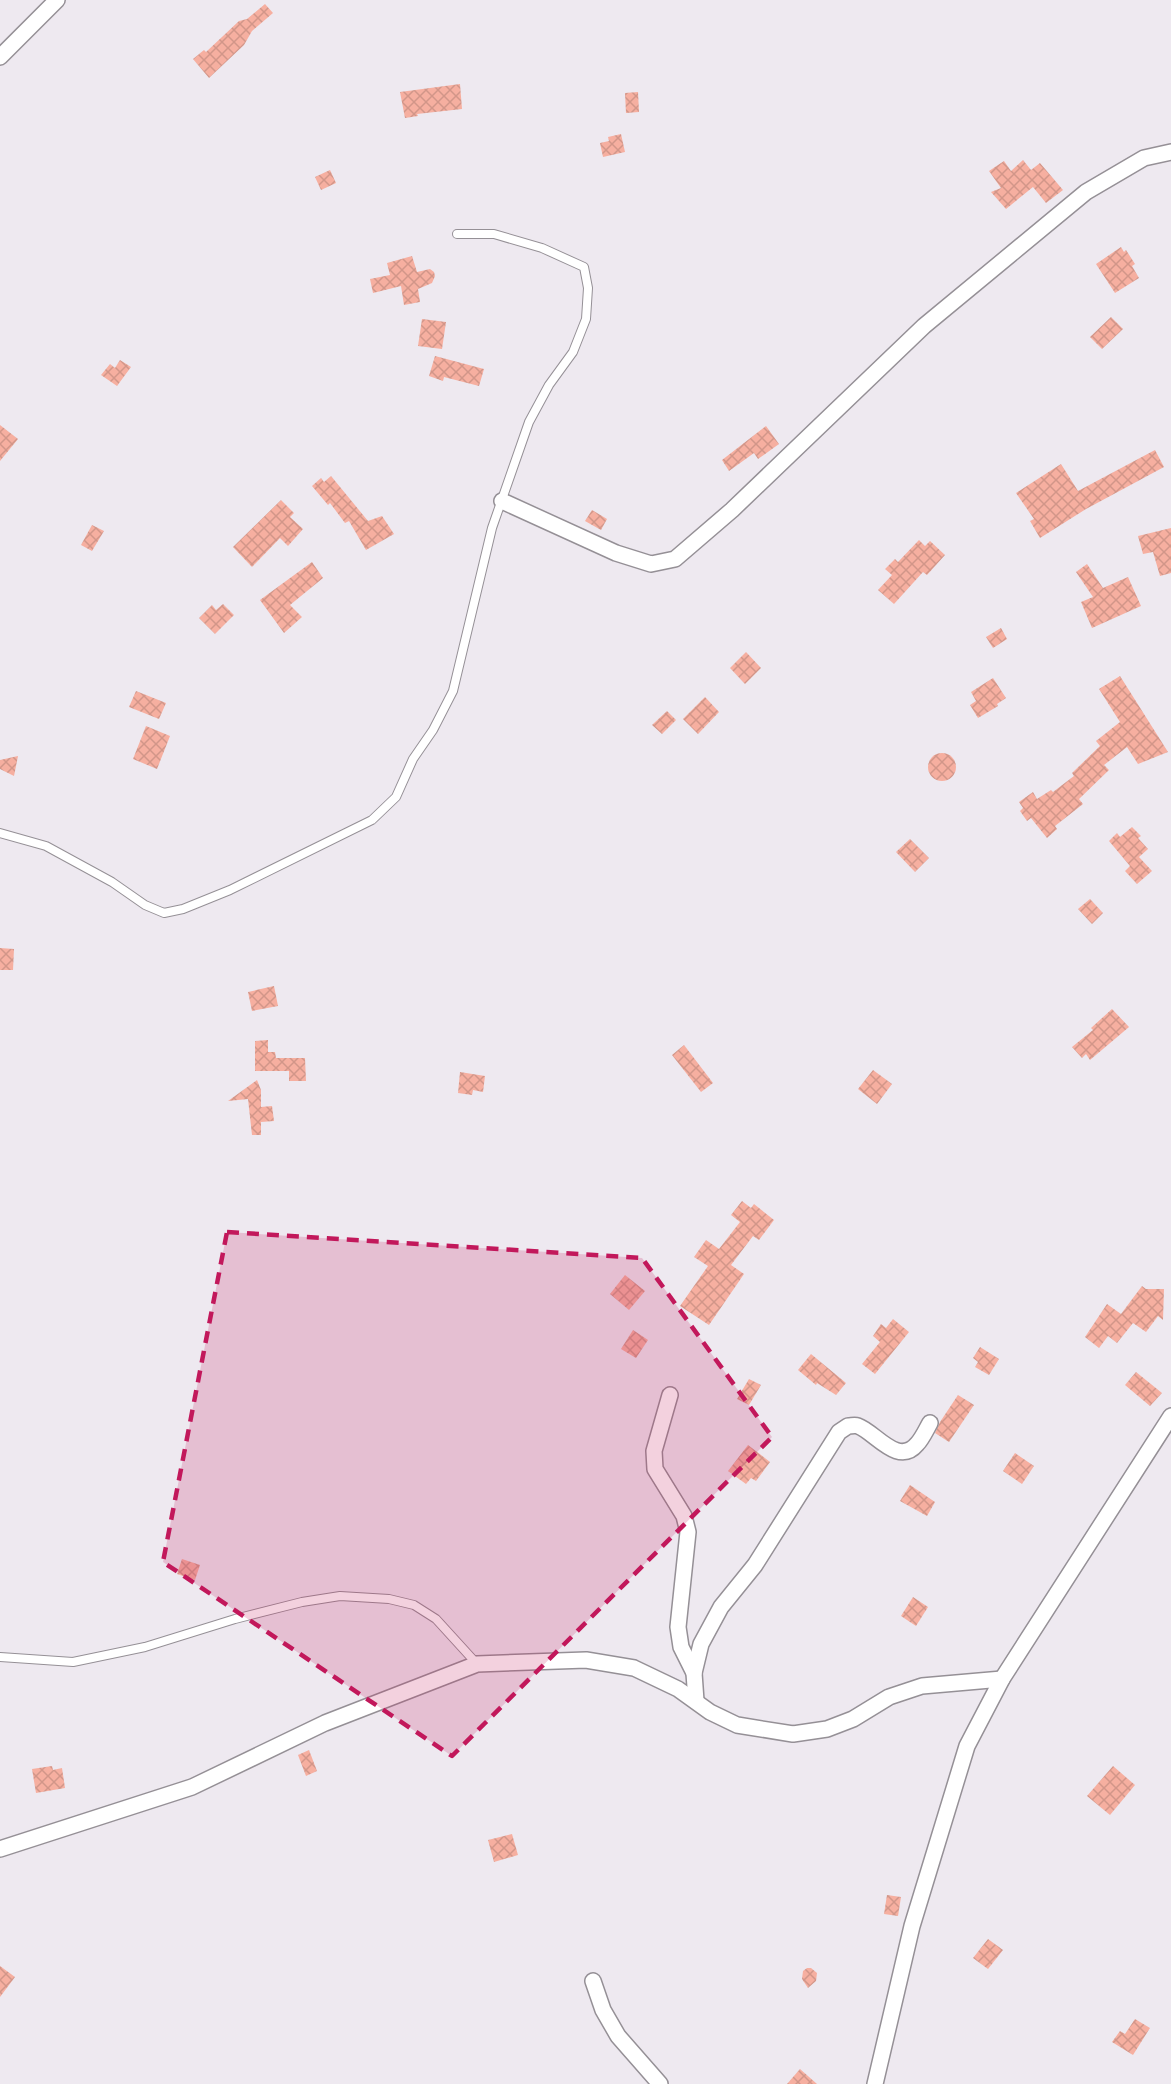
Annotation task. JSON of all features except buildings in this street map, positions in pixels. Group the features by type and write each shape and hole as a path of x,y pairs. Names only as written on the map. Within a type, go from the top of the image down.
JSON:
{"street":[{"path":"0,57 57,0"},
{"path":"501,501 616,553 651,564 675,559 732,510 924,326 1086,192 1144,158 1171,152"},
{"path":"670,1395 654,1451 655,1469 684,1516 688,1532 678,1627 681,1647 694,1673"},
{"path":"875,2084 912,1926 967,1746 1002,1679 1171,1416"},
{"path":"696,1701 694,1673 701,1644 721,1607 754,1564 839,1432 848,1426 858,1426 892,1449 902,1452 910,1450 917,1444 930,1423"},
{"path":"0,1849 192,1787 325,1723 477,1664 586,1660 634,1668 678,1689 710,1712 736,1725 793,1734 827,1729 852,1719 889,1697 922,1686 1002,1679"},
{"path":"593,1982 603,2010 618,2036 660,2084"}],"lane":[{"path":"0,833 46,846 112,882 145,905 164,913 183,909 230,890 372,820 396,797 412,759 433,730 453,691 492,528 529,422 549,385 573,352 586,319 588,288 584,267 542,248 494,234 457,234"},
{"path":"0,1657 73,1662 145,1647 235,1619 302,1602 340,1596 389,1599 414,1605 436,1619 477,1664"}],"highlighted area":[{"path":"227,1232 642,1258 772,1437 452,1756 163,1562"}]}
